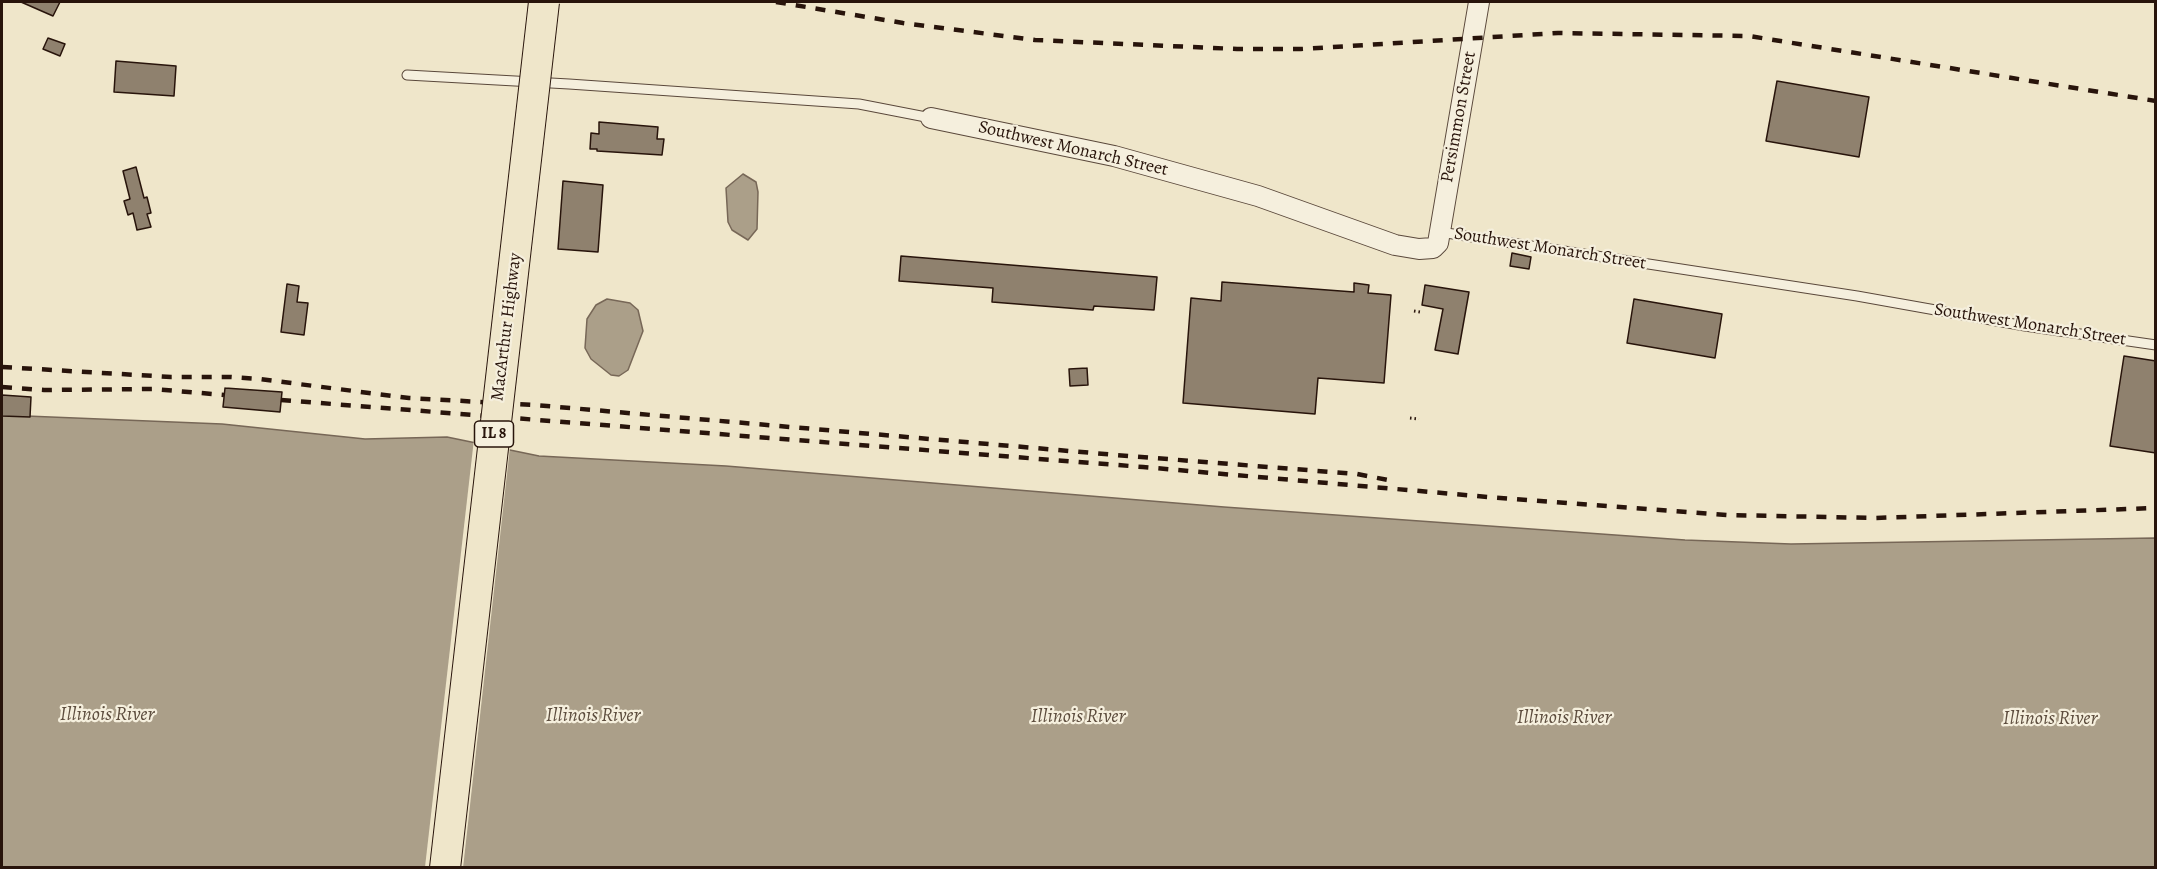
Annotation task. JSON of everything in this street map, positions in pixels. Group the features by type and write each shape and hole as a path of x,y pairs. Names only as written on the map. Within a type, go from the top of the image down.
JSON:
{"main road":[{"name":"MacArthur Highway","path":"445,867 544,2"}],"street":[{"name":"Persimmon Street","path":"1440,232 1479,2"},
{"name":"Southwest Monarch Street","path":"931,118 1114,156 1258,196 1395,245 1419,249 1433,248 1438,243 1440,232"}],"lane":[{"path":"407,75 859,104 931,118"},
{"name":"Southwest Monarch Street","path":"1440,232 1846,294 2015,324 2156,345"}],"path":[{"path":"1414,311 1420,312"},
{"path":"1410,418 1419,419"}],"water":[{"path":"743,174 756,182 758,192 757,229 748,240 732,230 728,222 726,188"},
{"path":"607,299 630,303 638,310 643,331 628,370 619,376 611,375 591,359 585,348 587,319 596,305"},
{"name":"Illinois River","path":"2,415 222,424 365,439 447,437 539,456 726,466 1224,507 1685,540 1791,544 2155,538 2155,867 2,867"}],"pier":[{"path":"474,439 510,447 463,868 425,867"}],"building":[{"path":"21,2 60,2 53,16"},
{"path":"48,38 65,44 60,56 43,49"},
{"path":"116,61 176,66 174,96 114,92"},
{"path":"1777,81 1869,97 1859,157 1766,141"},
{"path":"599,122 658,127 657,139 664,139 662,155 590,149 591,133 599,134"},
{"path":"136,167 144,198 147,197 151,213 147,214 151,227 137,230 133,213 128,215 124,201 130,199 123,171"},
{"path":"563,181 603,185 598,252 558,249"},
{"path":"1512,253 1531,257 1529,269 1510,266"},
{"path":"901,256 1157,277 1154,310 1094,306 1093,310 992,302 993,288 899,281"},
{"path":"1222,282 1354,292 1354,283 1369,285 1368,293 1391,295 1384,383 1318,378 1315,414 1183,403 1191,298 1221,301"},
{"path":"287,284 299,286 297,302 308,303 304,335 281,332"},
{"path":"1425,285 1469,292 1458,354 1435,350 1443,309 1422,305"},
{"path":"1634,299 1722,314 1715,358 1627,343"},
{"path":"2124,356 2156,361 2156,453 2110,446"},
{"path":"1087,368 1088,385 1070,386 1069,369"},
{"path":"225,388 282,392 280,412 223,407"},
{"path":"2,395 31,397 30,417 2,416"}],"railway":[{"path":"776,2 903,23 1035,40 1237,49 1301,49 1558,33 1749,36 2156,101"},
{"path":"2,367 171,377 259,379 409,398 535,405 1357,474 1393,481"},
{"path":"2,387 44,390 153,389 224,395"},
{"path":"281,400 1728,515 1875,518 2156,508"}]}
